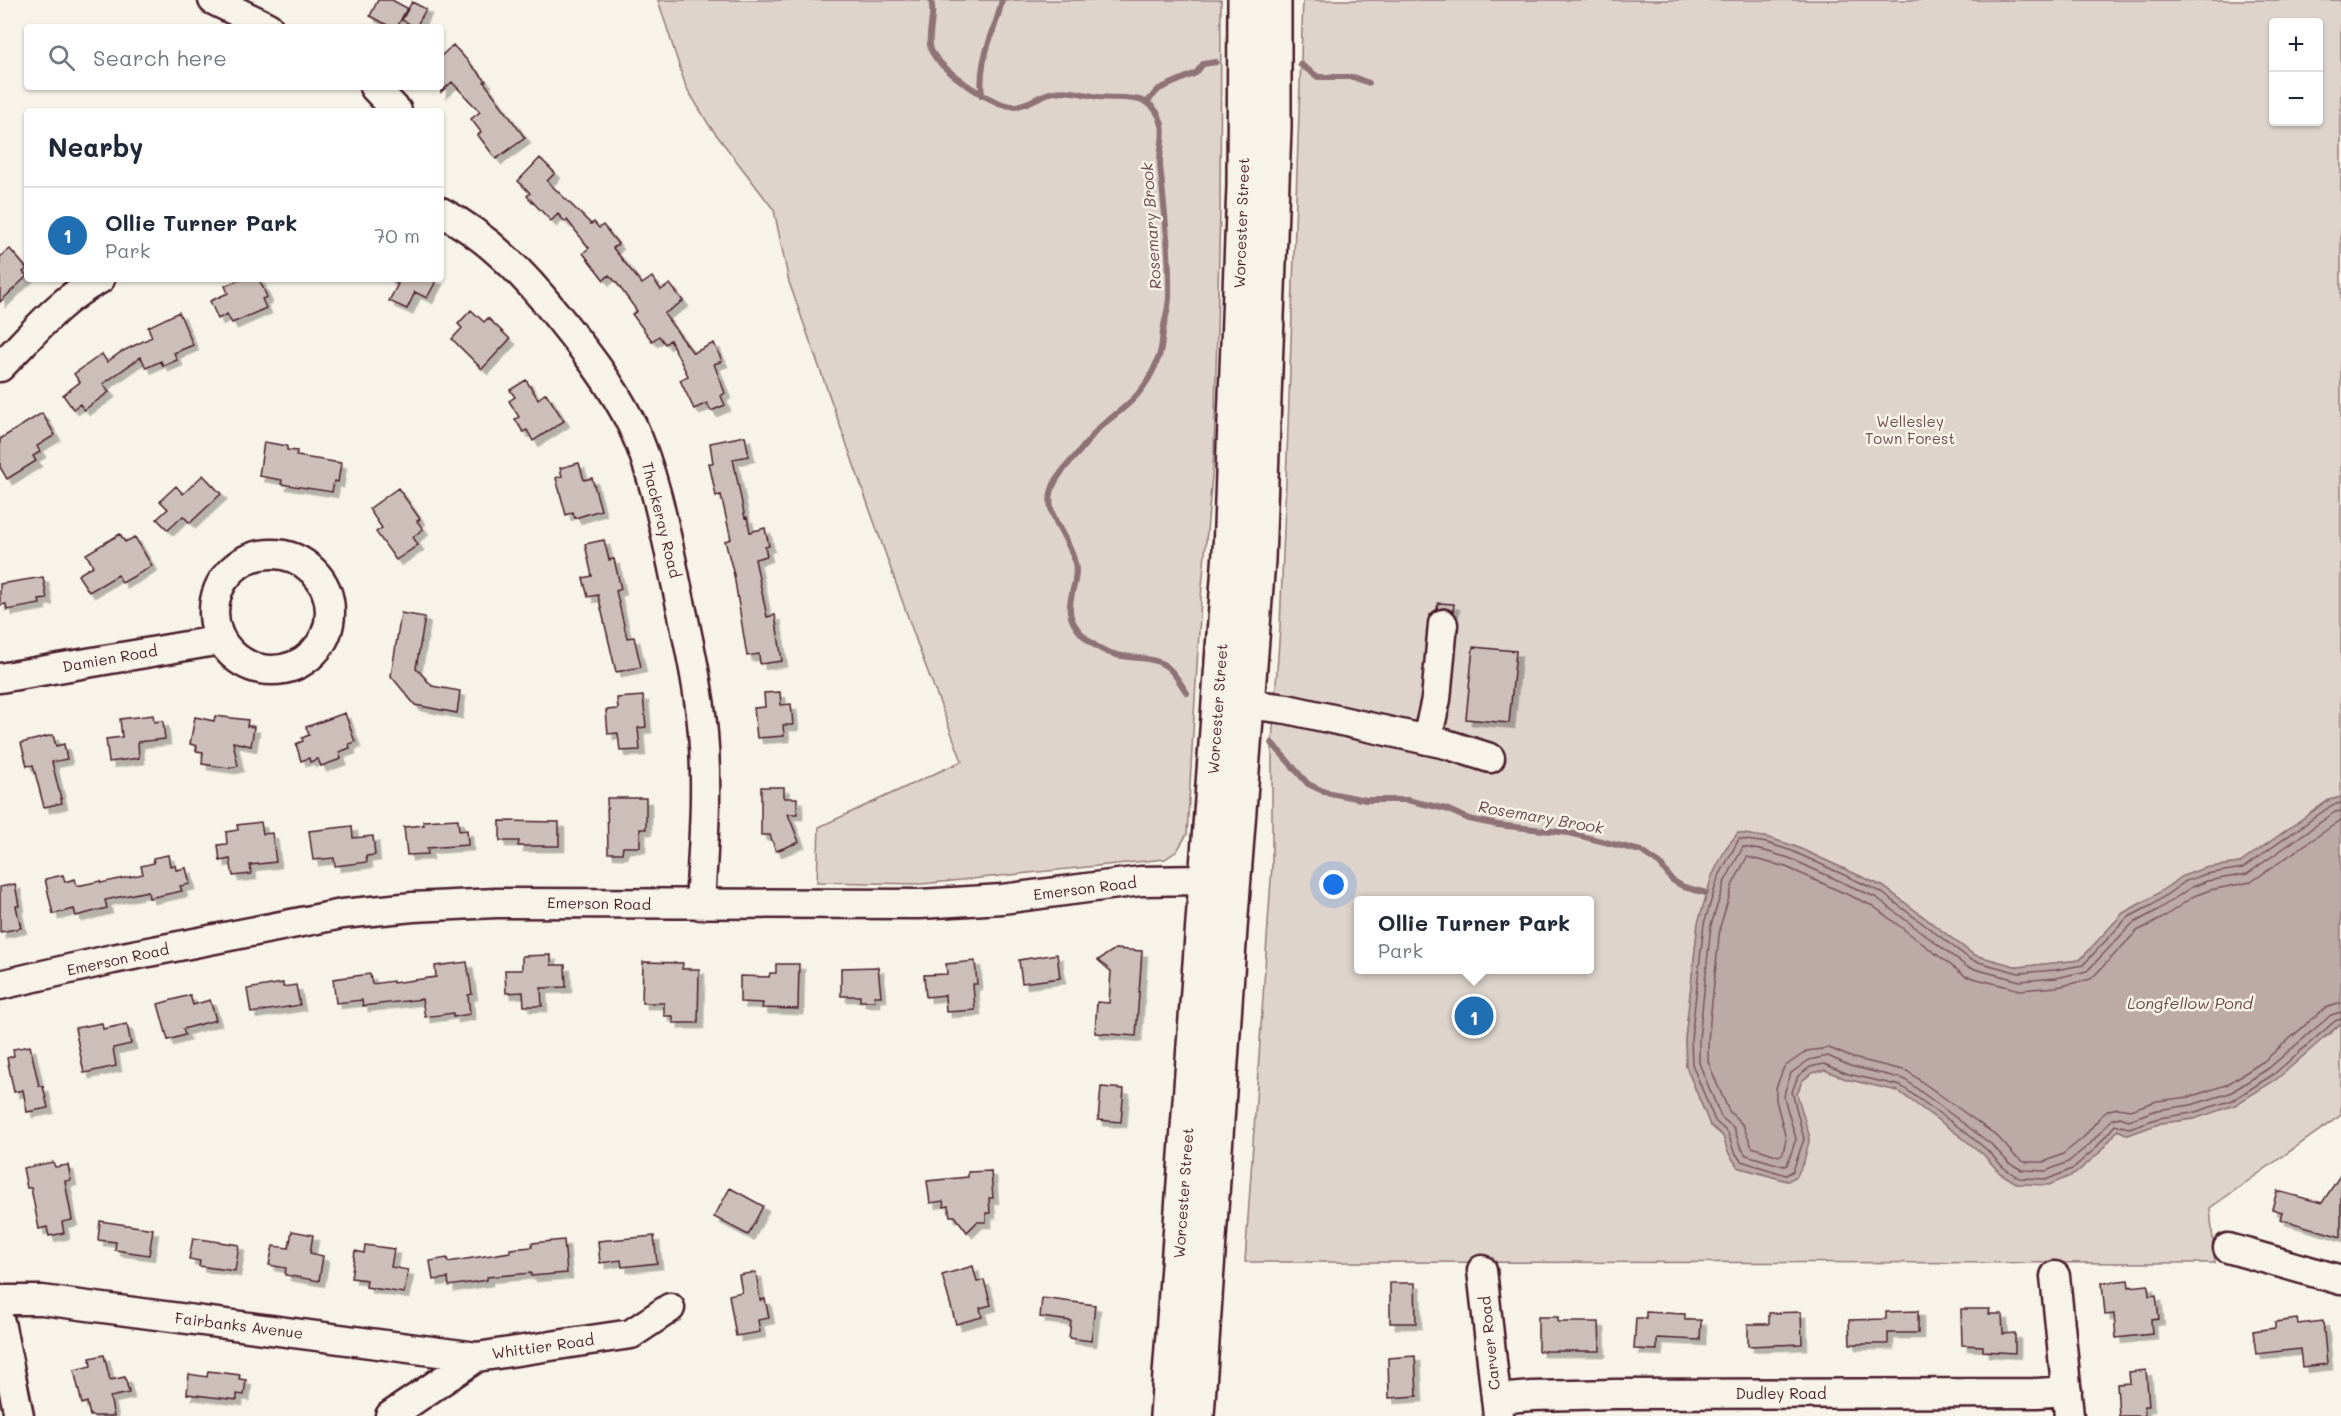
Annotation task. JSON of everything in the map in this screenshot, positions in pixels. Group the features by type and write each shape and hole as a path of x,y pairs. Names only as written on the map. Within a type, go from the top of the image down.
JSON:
{"highway":[{"name":"Worcester Street","path":"1167,1416 1233,497 1244,187 1245,0"},
{"name":"Worcester Street","path":"1197,1416 1258,560 1274,104 1274,0"}],"street":[{"path":"213,0 262,24"},
{"path":"377,90 394,108"},
{"name":"Thackeray Road","path":"444,214 485,241 518,272 552,310 607,381 645,454 668,543 701,712 705,795 700,905"},
{"path":"0,367 60,306 81,289 94,282"},
{"path":"274,553 292,556 308,565 320,577 328,595 331,614 328,633 318,649 304,662 286,670 257,669 232,656 220,640 214,624 214,606 218,589 228,574 241,562 274,553"},
{"path":"1427,740 1436,699 1443,624"},
{"name":"Damien Road","path":"0,678 220,640"},
{"path":"1247,704 1287,709 1427,740 1490,758"},
{"name":"Emerson Road","path":"0,985 113,959 342,914 413,907 496,903 700,905 946,903 1002,899 1142,882 1205,880"},
{"path":"2228,1248 2341,1280"},
{"name":"Carver Road","path":"1482,1270 1497,1408"},
{"path":"2055,1276 2068,1404"},
{"name":"Fairbanks Avenue","path":"0,1300 42,1300 477,1357"},
{"name":"Whittier Road","path":"390,1416 477,1357 631,1334 670,1308"},
{"path":"0,1322 19,1416"},
{"name":"Dudley Road","path":"1497,1408 1533,1396 1604,1394 2037,1393 2068,1404"}],"green space":[{"path":"658,0 1221,0 1220,210 1214,453 1201,598 1187,834 1177,851 1165,859 922,884 817,882 819,827 962,761 920,651 789,282 774,210 709,125 686,87"},
{"name":"Wellesley Town Forest","path":"1303,0 2341,0 2341,797 2329,800 2240,863 2204,868 2123,913 2080,960 2018,967 1974,955 1884,887 1794,846 1769,838 1738,833 1726,848 1698,923 1685,1039 1686,1066 1710,1125 1723,1136 1728,1152 1738,1167 1787,1181 1802,1115 1797,1094 1802,1081 1812,1073 1825,1070 1846,1079 1898,1091 1960,1136 1983,1154 2000,1173 2018,1184 2099,1153 2118,1130 2128,1135 2161,1123 2194,1119 2329,1035 2341,1023 2341,1115 2210,1208 2215,1263 1245,1262 1272,865 1272,743 1280,627"}],"water":[{"name":"Longfellow Pond","path":"2341,797 2341,1023 2277,1079 2235,1105 2194,1119 2161,1123 2128,1135 2118,1130 2099,1153 2075,1174 2049,1185 2018,1184 2000,1173 1983,1154 1898,1091 1846,1079 1825,1070 1812,1073 1802,1081 1797,1094 1810,1138 1797,1176 1788,1181 1738,1167 1728,1152 1723,1136 1710,1125 1686,1066 1685,1039 1698,923 1712,876 1726,848 1738,833 1769,838 1794,846 1884,887 1974,955 2018,967 2080,960 2123,913 2183,876 2204,868 2240,863 2329,800"}],"building":[{"path":"378,0 392,0 407,8 399,24 385,24 370,16"},
{"path":"412,2 426,9 418,24 410,24 402,20"},
{"path":"453,45 486,81 484,82 525,138 496,159 478,135 481,132 471,119 480,112 452,82 444,89 444,53"},
{"path":"540,158 555,173 547,181 591,224 594,222 599,228 603,225 618,244 613,248 642,284 652,277 661,290 670,284 683,301 664,314 693,353 714,343 722,361 714,364 725,393 721,396 725,405 711,411 707,403 694,409 680,380 688,376 670,340 665,344 659,336 652,341 632,314 637,311 616,282 609,275 604,280 583,253 589,248 567,220 565,222 558,214 551,221 527,196 530,193 518,181"},
{"path":"10,249 24,265 24,279 0,302 0,257"},
{"path":"234,282 260,282 267,297 262,299 266,308 232,323 227,314 218,319 210,301 228,293 225,286"},
{"path":"394,282 435,282 427,298 415,292 407,309 389,301 398,284"},
{"path":"471,310 484,322 488,318 510,339 482,369 452,339 462,328 458,324"},
{"path":"179,312 193,345 174,353 177,360 163,366 161,361 146,368 141,357 103,384 109,392 84,410 80,404 73,409 63,395 80,382 74,374 102,354 107,362 121,352 152,337 148,327"},
{"path":"526,380 538,399 546,393 564,421 533,441 527,430 523,432 515,419 519,417 509,401 515,397 510,390"},
{"path":"42,413 55,435 37,446 40,452 33,456 36,461 7,479 0,467 0,439"},
{"path":"745,436 749,456 733,459 750,532 765,528 769,546 765,547 767,556 755,559 767,617 775,615 782,661 760,664 759,654 747,656 734,575 725,541 731,539 721,495 716,496 709,463 713,463 710,443"},
{"path":"264,442 287,446 287,450 297,451 296,456 341,463 338,482 334,481 332,492 281,484 282,480 259,476"},
{"path":"579,463 584,480 592,478 601,510 575,518 573,512 566,515 556,478 562,476 560,468"},
{"path":"203,475 221,494 190,523 183,516 168,530 157,519 168,509 160,501 176,486 183,494"},
{"path":"398,488 420,519 417,521 423,529 413,537 418,545 396,560 376,532 382,528 369,509"},
{"path":"120,534 125,542 135,537 152,566 122,583 118,575 89,592 78,575 93,566 86,554"},
{"path":"604,540 609,560 614,559 621,589 616,591 627,638 634,637 641,667 616,672 598,595 588,597 583,578 592,576 585,544"},
{"path":"43,577 47,599 39,600 40,604 7,610 6,604 0,605 0,584"},
{"path":"1438,603 1454,604 1453,611 1445,608 1437,609"},
{"path":"401,613 425,617 416,668 432,686 460,691 457,713 415,705 391,676"},
{"path":"1473,647 1516,651 1509,723 1466,719"},
{"path":"780,692 781,705 791,704 793,725 783,725 784,736 757,738 754,708 765,707 764,693"},
{"path":"643,696 646,727 638,728 640,750 620,751 618,733 608,734 606,710 618,709 617,698"},
{"path":"345,713 355,742 349,744 350,748 339,752 341,759 321,766 318,759 310,762 309,758 301,761 296,744 309,735 306,727"},
{"path":"153,715 154,722 163,721 165,739 138,742 139,758 109,762 106,739 122,737 120,719"},
{"path":"215,716 248,720 247,726 254,727 251,746 233,742 238,766 230,768 202,764 203,752 196,751 197,746 190,744 195,717 214,721"},
{"path":"53,735 56,746 64,744 67,759 52,762 62,803 44,807 33,765 27,766 21,743"},
{"path":"761,787 784,787 784,798 797,798 797,814 788,814 799,842 776,851 770,835 761,835"},
{"path":"607,798 646,798 646,829 640,829 640,847 623,847 622,853 608,853"},
{"path":"458,819 459,831 467,830 468,845 427,848 428,854 407,855 404,827 424,825 423,821"},
{"path":"500,821 559,822 559,846 518,846 519,841 500,841"},
{"path":"261,822 263,834 272,833 276,862 250,865 251,874 233,876 230,859 220,861 218,845 227,844 226,832 238,830 237,825"},
{"path":"352,826 353,838 373,836 375,855 366,856 367,862 335,866 334,858 313,860 309,831"},
{"path":"168,855 170,866 175,865 176,870 186,868 190,884 180,886 182,891 149,898 148,891 105,900 107,908 76,916 74,909 53,914 45,879 63,875 65,882 75,879 77,886 100,881 101,883 143,874 141,866 154,863 153,858"},
{"path":"15,884 19,906 16,906 21,928 0,932 0,887"},
{"path":"1115,949 1142,951 1136,1036 1095,1033 1097,1002 1109,1003 1111,971 1098,960"},
{"path":"1057,954 1060,978 1022,983 1019,960"},
{"path":"551,955 551,965 565,965 566,987 541,988 542,1006 524,1006 523,992 506,993 505,970 522,970 522,956"},
{"path":"975,961 977,984 973,984 975,1010 946,1012 945,995 926,997 924,975 947,974 946,964"},
{"path":"467,962 472,994 468,995 470,1014 453,1017 453,1013 425,1017 422,999 363,1006 362,1000 336,1003 333,979 370,974 372,984 393,981 393,983 436,977 435,966"},
{"path":"643,962 683,963 682,969 699,969 698,1023 673,1023 673,1016 664,1016 664,1003 642,1003"},
{"path":"776,964 799,964 798,1009 762,1008 763,1003 740,1002 740,976 769,977 770,973 776,973"},
{"path":"878,967 881,996 874,996 875,1001 860,1001 860,996 841,996 841,968"},
{"path":"283,983 283,987 296,985 300,1005 251,1013 247,989"},
{"path":"190,995 193,1005 210,1000 216,1020 183,1029 185,1035 168,1040 158,1004"},
{"path":"102,1023 103,1029 127,1024 131,1044 113,1048 116,1066 84,1073 75,1028"},
{"path":"30,1046 39,1086 43,1086 48,1108 27,1112 23,1090 14,1092 7,1058 14,1056 13,1049"},
{"path":"1101,1087 1124,1089 1121,1122 1098,1120"},
{"path":"53,1162 55,1167 68,1165 71,1180 65,1181 72,1220 62,1222 64,1233 49,1236 47,1227 39,1229 31,1188 27,1188 23,1168"},
{"path":"991,1171 993,1198 989,1198 990,1213 986,1213 986,1222 977,1222 967,1232 955,1216 950,1216 948,1206 944,1207 943,1201 930,1203 927,1181 968,1177 968,1172"},
{"path":"2341,1174 2341,1237 2280,1219 2282,1212 2272,1209 2277,1191 2322,1203"},
{"path":"730,1188 763,1206 748,1235 714,1217"},
{"path":"100,1221 153,1229 149,1255 115,1250 116,1242 98,1240"},
{"path":"292,1231 313,1235 310,1253 323,1256 319,1281 285,1275 286,1268 269,1265 273,1246 289,1248"},
{"path":"654,1236 657,1263 622,1267 621,1260 600,1263 598,1241"},
{"path":"193,1238 239,1245 235,1271 199,1266 200,1261 189,1259"},
{"path":"564,1240 567,1273 487,1277 487,1280 449,1286 448,1278 433,1280 430,1261 447,1258 448,1262 510,1252 510,1249 532,1247 532,1243"},
{"path":"365,1245 394,1249 391,1267 408,1270 404,1293 366,1287 367,1280 351,1278 355,1251 364,1253"},
{"path":"973,1266 977,1282 984,1280 991,1305 980,1308 982,1317 956,1324 942,1275"},
{"path":"756,1272 760,1300 765,1299 769,1318 758,1320 760,1332 736,1336 729,1295 742,1292 739,1275"},
{"path":"2128,1280 2129,1287 2148,1285 2149,1296 2156,1295 2159,1319 2151,1320 2152,1334 2116,1338 2114,1314 2105,1315 2102,1283"},
{"path":"1390,1283 1415,1283 1416,1323 1390,1323"},
{"path":"1042,1298 1095,1305 1091,1341 1069,1338 1071,1321 1040,1317"},
{"path":"1961,1309 1990,1309 1989,1314 2002,1314 2003,1334 2015,1333 2015,1353 1983,1351 1983,1346 1962,1345"},
{"path":"1918,1311 1918,1333 1888,1333 1888,1344 1850,1344 1849,1320 1886,1319 1886,1312"},
{"path":"1646,1312 1685,1314 1685,1320 1701,1320 1700,1340 1657,1338 1657,1350 1634,1349 1636,1318 1646,1318"},
{"path":"1801,1312 1802,1344 1748,1346 1748,1324 1769,1324 1769,1313"},
{"path":"1538,1317 1558,1317 1558,1322 1599,1322 1600,1351 1538,1351"},
{"path":"2297,1319 2298,1324 2323,1321 2327,1364 2302,1367 2300,1349 2256,1354 2253,1331 2275,1328 2275,1322"},
{"path":"104,1355 110,1380 125,1377 129,1393 110,1397 114,1416 90,1416 87,1402 82,1404 74,1370 91,1366 90,1358"},
{"path":"1415,1356 1417,1396 1389,1398 1388,1358"},
{"path":"2146,1370 2149,1406 2144,1406 2145,1416 2119,1416 2117,1384 2130,1383 2129,1372"},
{"path":"208,1371 240,1375 239,1379 246,1380 244,1395 237,1394 237,1400 187,1394 189,1374 207,1377"}],"waterway":[{"name":"Rosemary Brook","path":"931,0 931,50 944,67 967,85 992,100 1018,106 1049,93 1060,91 1099,97 1137,99 1145,102 1158,114 1163,130 1160,165 1169,280 1168,304 1160,353 1147,382 1128,405 1099,428 1063,470 1054,484 1050,499 1053,515 1075,563 1070,615 1077,628 1092,643 1104,650 1117,655 1148,659 1166,666 1187,693"},
{"name":"Rosemary Brook","path":"982,96 984,58 1002,0"},
{"path":"1147,102 1159,89 1196,73 1203,64 1216,62"},
{"path":"1300,64 1318,77 1353,77 1369,83"},
{"name":"Rosemary Brook","path":"1272,743 1308,784 1325,792 1366,800 1407,800 1446,809 1469,819 1498,825 1569,833 1641,851 1660,864 1672,880 1684,887 1706,893"}],"place":[{"name":"Ollie Turner Park","path":"1474,1016"}]}
